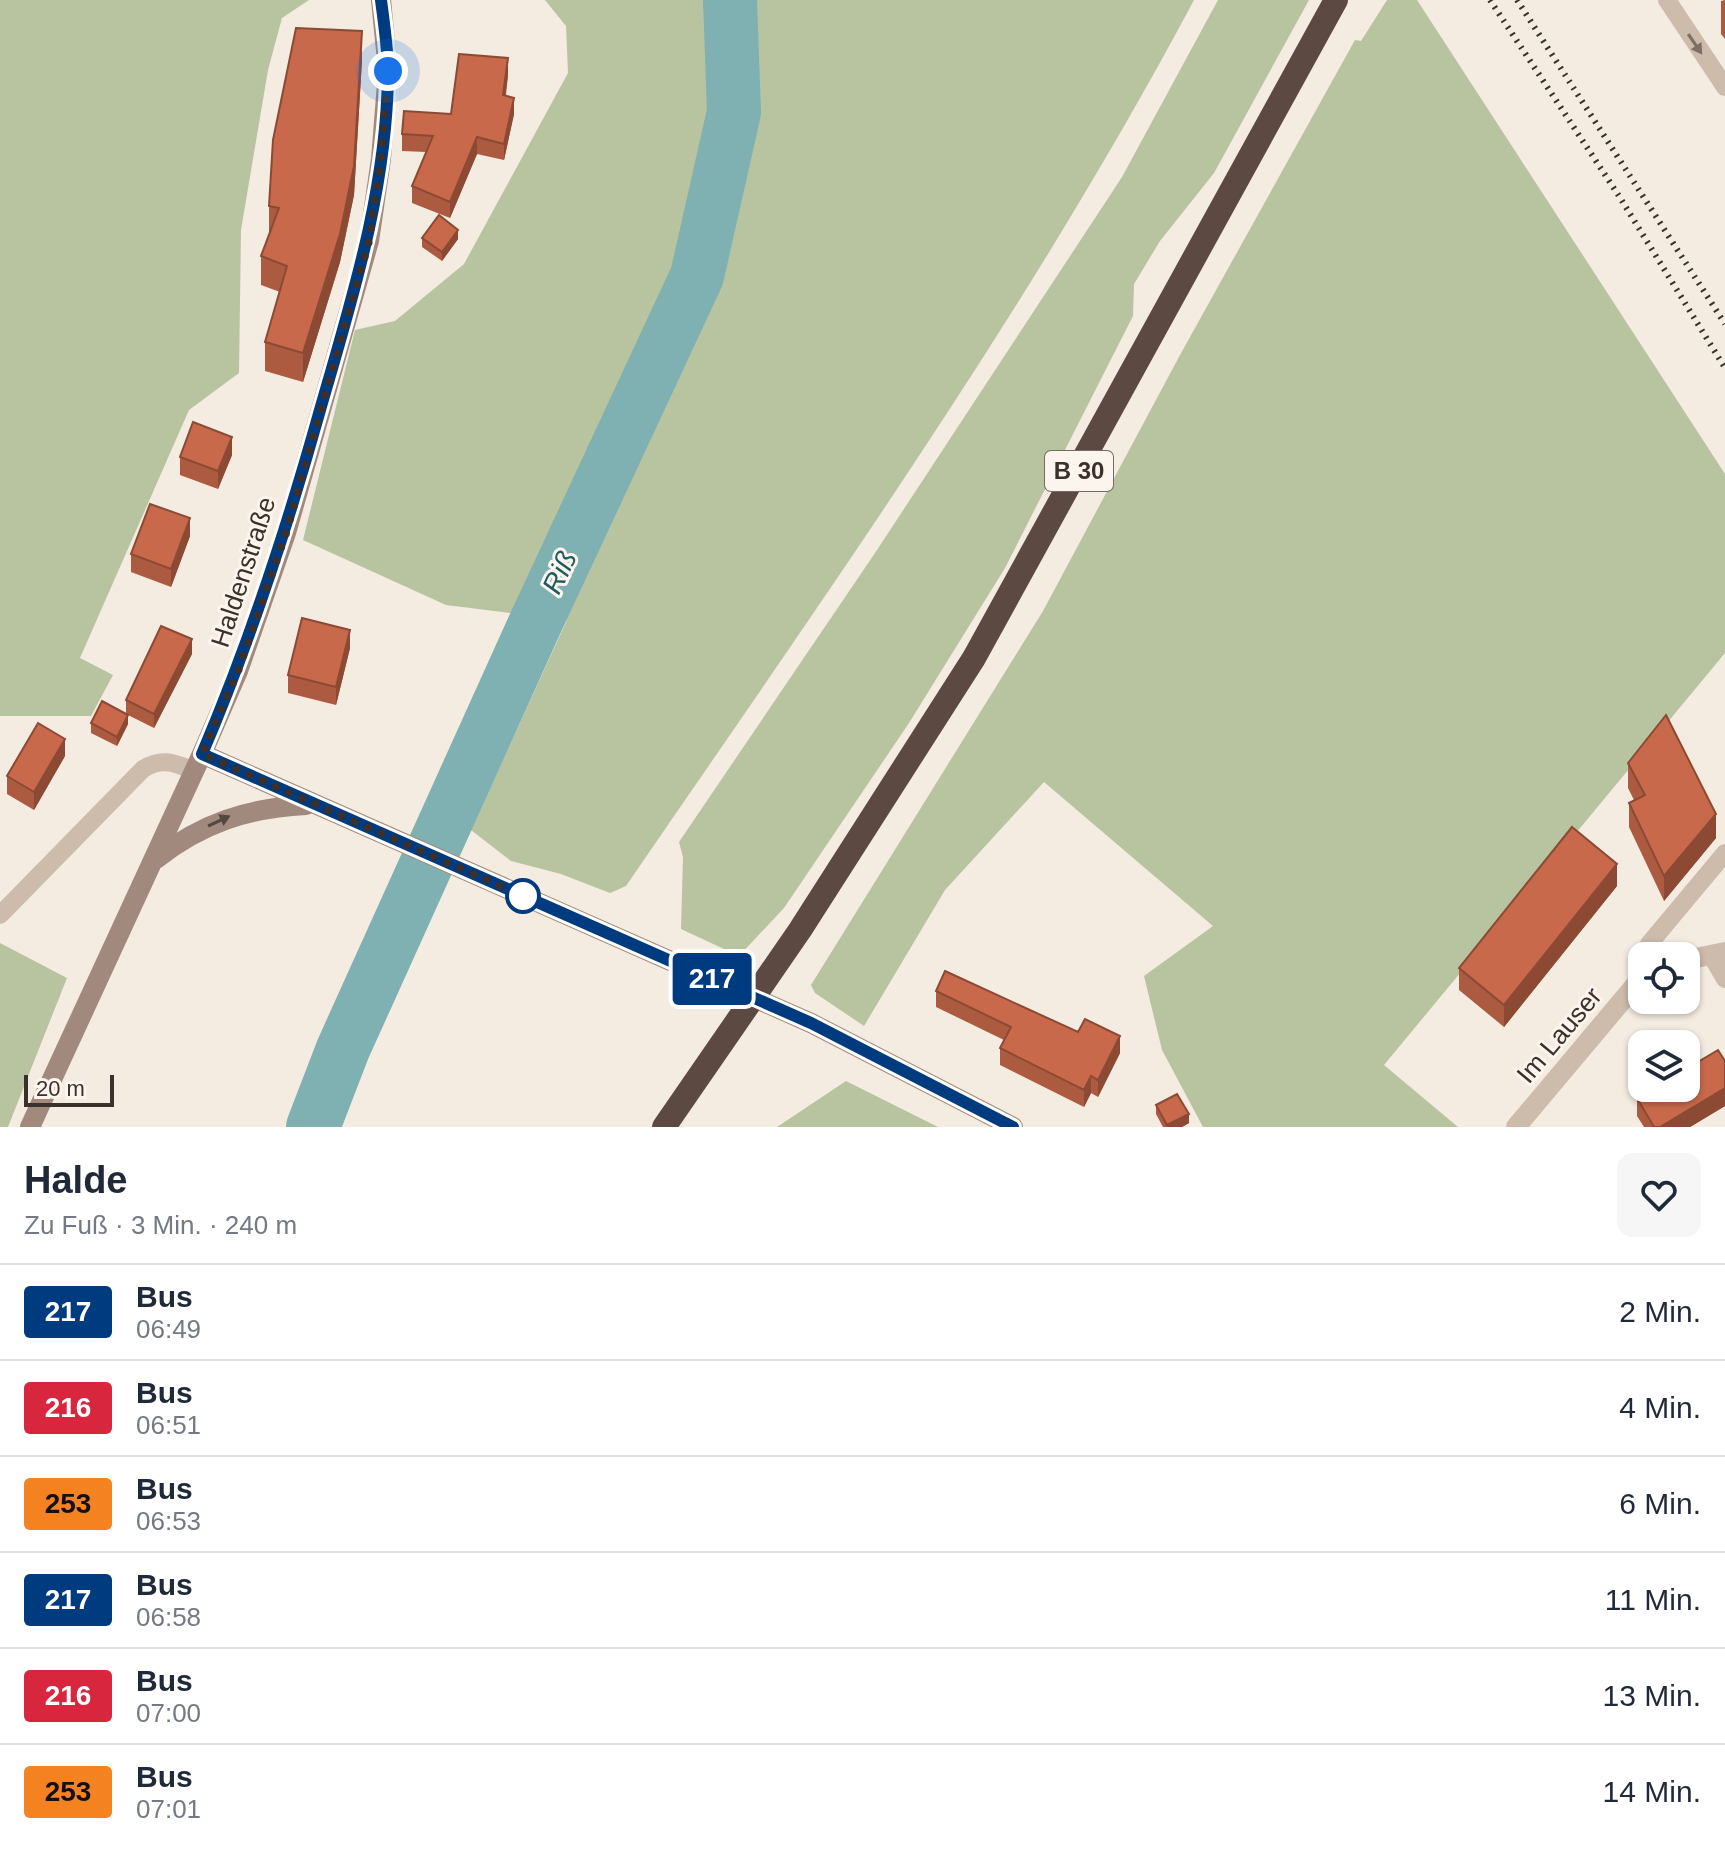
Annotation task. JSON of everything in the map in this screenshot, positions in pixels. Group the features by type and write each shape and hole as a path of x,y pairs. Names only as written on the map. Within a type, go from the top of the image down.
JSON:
{"highway":[{"name":"B 30","path":"664,1127 800,930 927,735 1024,572 1336,0"}],"street":[{"name":"Haldenstraße","path":"30,1127 238,671 286,533 369,241 381,159 388,71 381,0"},
{"path":"198,763 370,830 811,1023 1013,1127"},
{"path":"153,862 182,839 228,816 266,807 311,805"},
{"name":"Im Lauser","path":"1516,1127 1628,994"}],"lane":[{"path":"1667,0 1725,87"},
{"path":"0,915 143,769 157,761 198,763"},
{"path":"1651,942 1725,853"},
{"path":"1718,954 1725,979"}],"green space":[{"path":"0,0 309,0 282,18 268,70 241,230 239,373 189,410 80,658 113,675 91,716 0,716"},
{"path":"545,0 1194,0 1063,229 922,451 626,886 610,893 561,874 511,861 471,830 567,620 446,605 303,540 355,330 395,321 464,264 568,73 566,26"},
{"path":"1218,0 1309,0 1214,173 1160,241 1134,284 1133,316 1005,568 909,723 784,908 739,956 681,929 683,857 679,842 875,553 1122,177"},
{"path":"1387,0 1417,0 1725,474 1725,653 1384,1065 1458,1127 1203,1127 1162,1050 1144,976 1213,926 1044,782 945,890 864,1026 815,993 811,985 1043,611 1180,355 1355,40 1361,41"},
{"path":"0,943 67,978 8,1127 0,1127"},
{"path":"846,1081 938,1127 777,1127"}],"building":[{"path":"296,28 362,31 354,166 340,234 303,353 265,342 287,266 261,256 279,208 269,206 273,140"},
{"path":"459,54 508,58 503,95 514,98 504,144 477,137 450,202 412,186 433,136 402,134 404,111 451,114"},
{"path":"439,215 458,230 442,252 422,238"},
{"path":"193,422 232,437 218,471 180,457"},
{"path":"150,504 190,518 171,569 131,554"},
{"path":"302,618 350,630 336,687 288,675"},
{"path":"161,626 192,639 154,714 126,700"},
{"path":"102,701 128,715 117,737 91,723"},
{"path":"1666,715 1716,814 1664,876 1629,803 1645,795 1628,763"},
{"path":"38,723 65,739 34,792 7,776"},
{"path":"1572,827 1617,864 1504,1005 1459,968"},
{"path":"945,971 1078,1032 1085,1019 1120,1036 1098,1080 1091,1076 1084,1090 1000,1048 1011,1027 936,991"},
{"path":"1718,1050 1725,1061 1725,1088 1660,1127 1654,1127 1639,1102 1700,1102 1700,1061"},
{"path":"1177,1094 1189,1114 1167,1125 1156,1105"}],"waterway":[{"name":"Riß","path":"313,1127 343,1049 697,276 734,112 730,0"}],"railway":[{"path":"1490,0 1619,196 1725,368"},
{"path":"1517,0 1725,324"}],"bus line":[{"name":"217","path":"381,0 388,71 381,159 369,241 286,533 238,671 202,754 311,805 811,1023 1013,1127"}],"route":[{"path":"388,71 381,159 369,241 286,533 238,671 202,754 311,805 523,896"}]}
